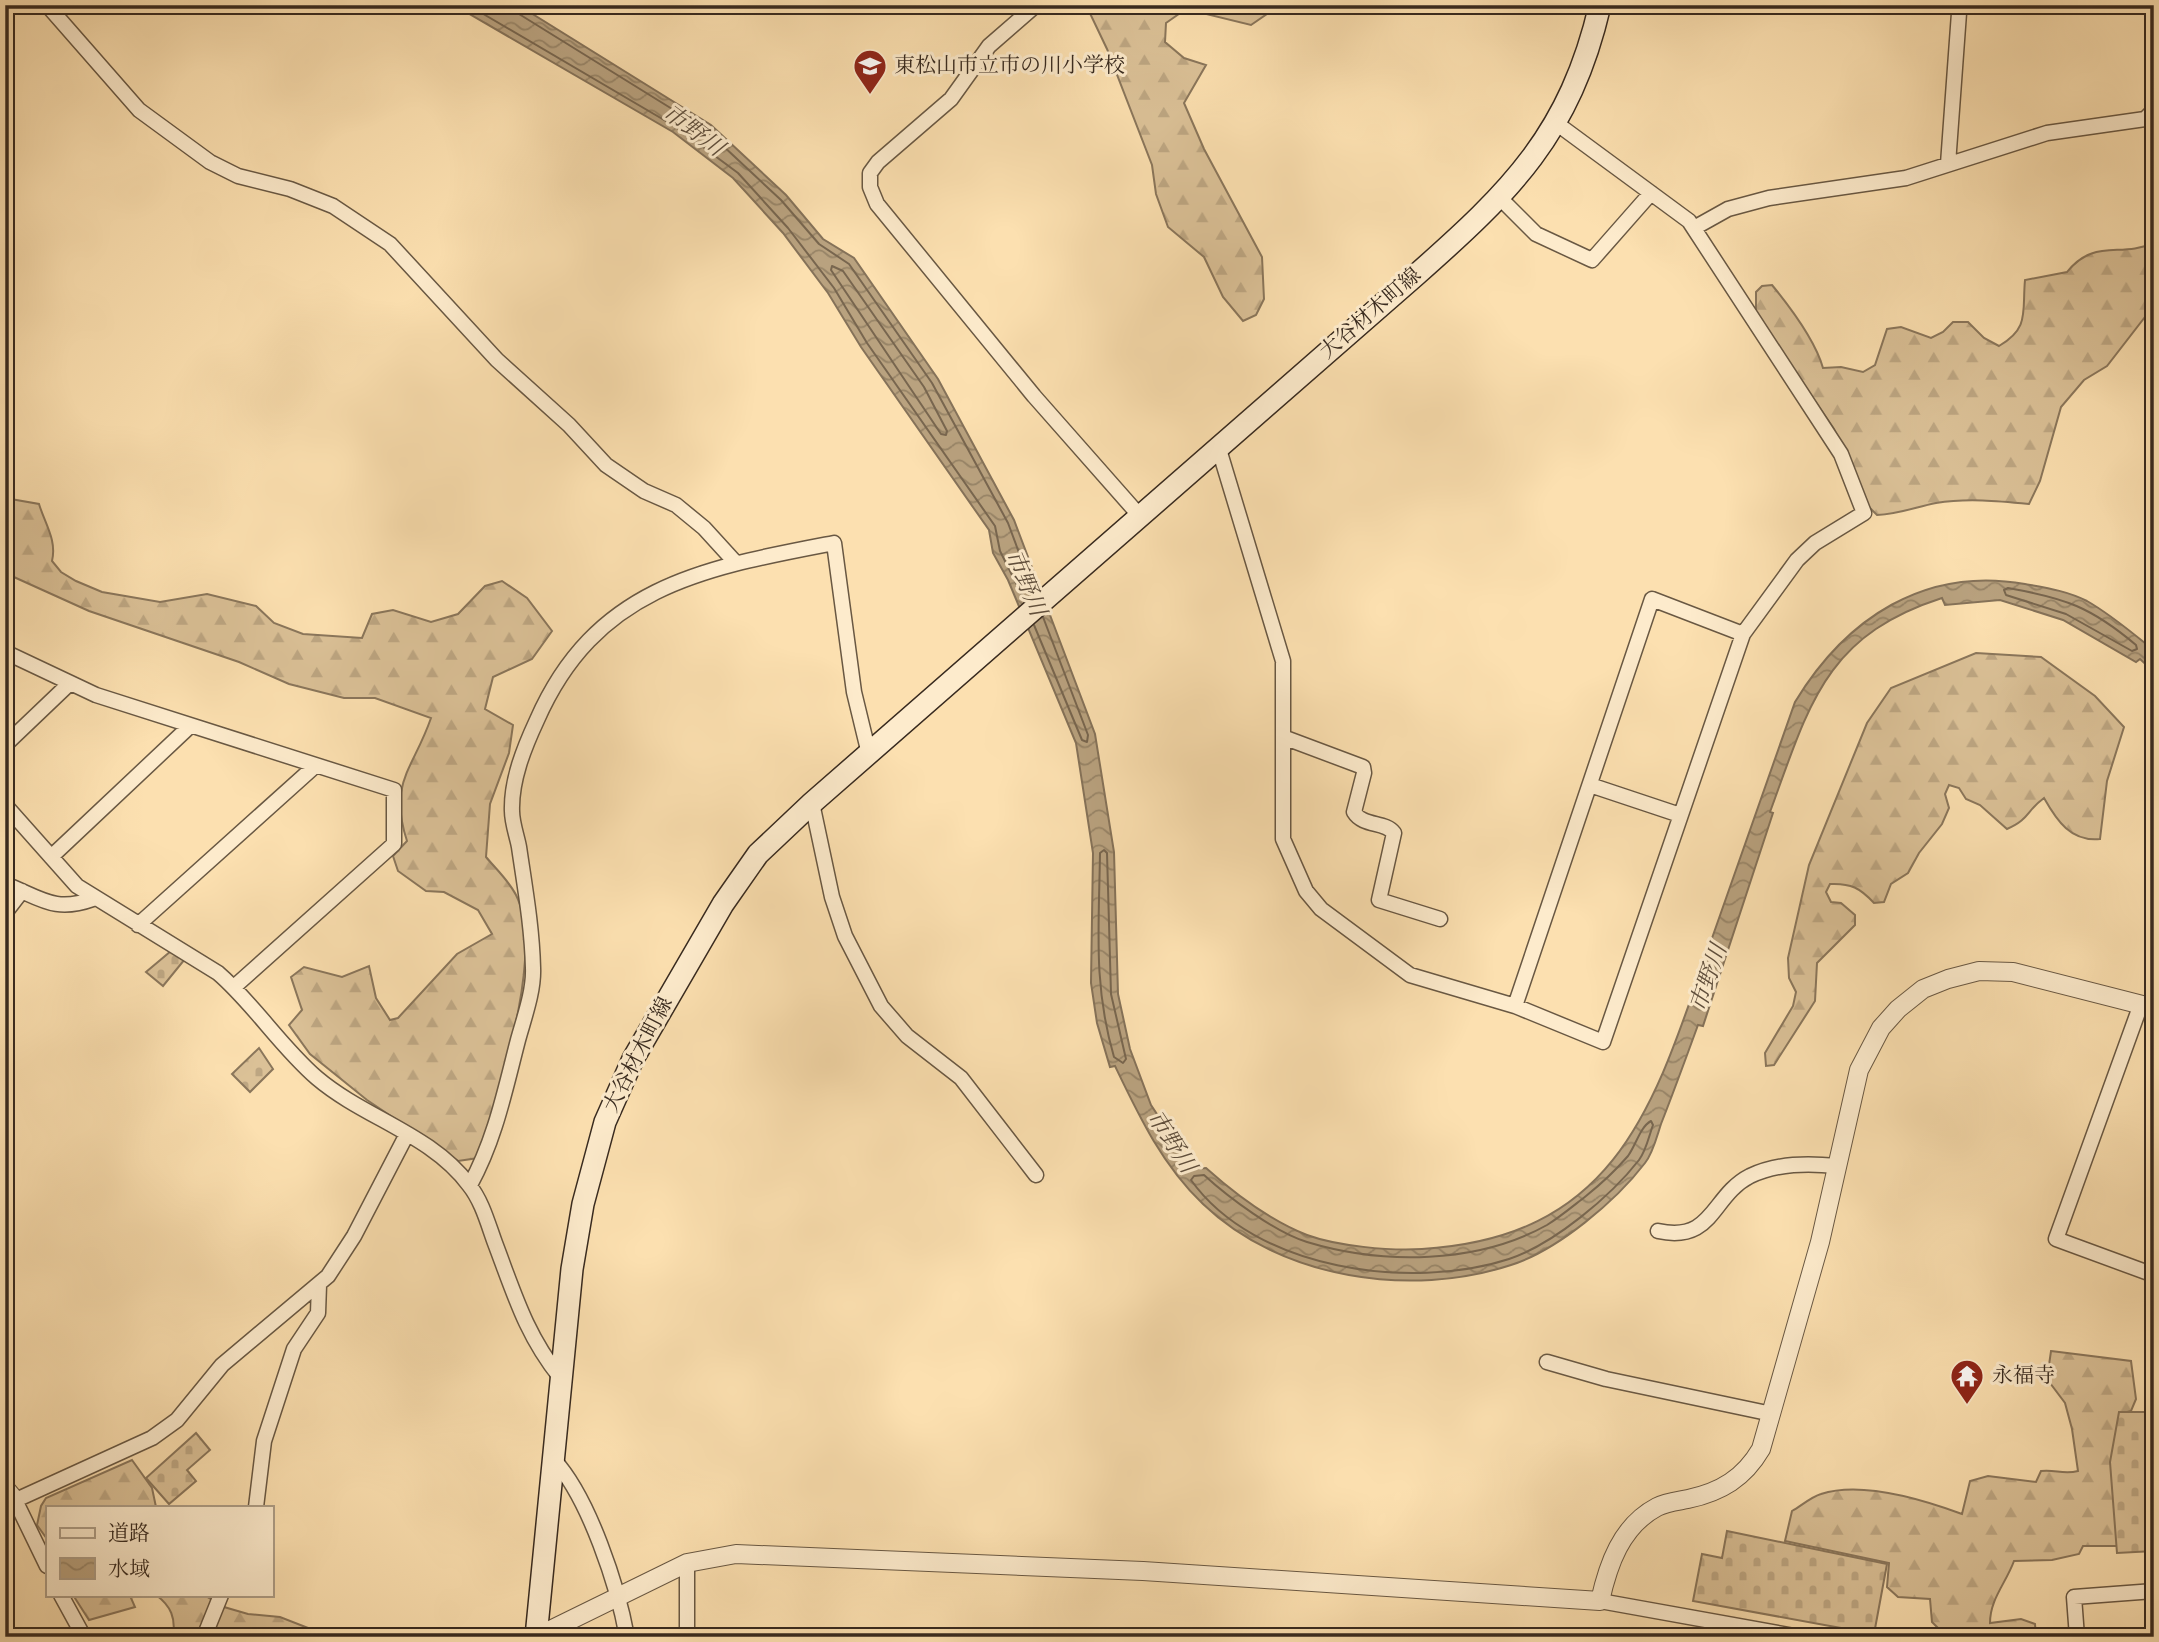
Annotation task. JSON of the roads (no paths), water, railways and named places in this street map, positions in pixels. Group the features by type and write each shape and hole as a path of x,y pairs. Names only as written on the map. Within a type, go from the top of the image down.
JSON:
{"main road":[{"name":"大谷材木町線","path":"536,1637 560,1377 583,1204 605,1122 633,1059 723,904 758,854 812,803 1073,572 1416,275 1500,198 1556,122 1588,55 1600,5"}],"street":[{"path":"47,5 139,110 210,162 238,176 290,189 332,206 390,244 497,360 569,425 606,465 644,491 676,505 704,527 735,562"},
{"path":"1036,5 989,46 951,99 878,162 870,173 870,187 877,204 951,296 1139,515"},
{"path":"1948,164 1959,13"},
{"path":"1694,228 1728,209 1769,198 1906,178 2047,133 2146,119 2154,110"},
{"path":"1218,446 1283,661 1283,839 1306,891 1321,909 1410,975 1515,1006 1603,1042 1743,634 1797,559 1815,543 1864,513 1840,454 1694,228 1556,122"},
{"path":"1500,198 1536,234 1592,260 1651,193"},
{"path":"470,1185 493,1137 534,972 530,918 512,812 513,792 527,741 546,699 586,642 612,619 681,579 735,562 834,543 854,692 869,754"},
{"path":"1515,1006 1651,599 1743,634"},
{"path":"5,652 70,683 189,727 394,790 394,844 234,987"},
{"path":"5,745 70,683"},
{"path":"51,856 189,727"},
{"path":"1283,737 1363,767 1364,773 1354,812 1363,821 1389,828 1394,833 1378,900 1440,919"},
{"path":"138,925 315,766"},
{"path":"1590,785 1680,815"},
{"path":"812,803 832,897 845,936 881,1006 906,1036 961,1078 1036,1175"},
{"path":"5,805 77,886 93,899 197,959 234,987 276,1039 318,1079 432,1149 470,1185 482,1209 527,1329 538,1349 560,1377"},
{"path":"5,884 56,906 73,906 93,899"},
{"path":"5,913 22,891"},
{"path":"1600,1601 1616,1550 1633,1525 1659,1506 1722,1489 1740,1476 1761,1449 1820,1242 1859,1070 1881,1028 1898,1009 1923,989 1948,978 1979,971 2013,972 2148,1006 2056,1239 2154,1275"},
{"path":"46,1564 9,1497 152,1438 192,1405 222,1365 319,1285 342,1258 407,1134"},
{"path":"1658,1231 1688,1233 1701,1226 1749,1177 1796,1163 1837,1166"},
{"path":"256,1506 264,1441 294,1349 318,1313 319,1285"},
{"path":"1547,1362 1606,1379 1772,1414"},
{"path":"554,1460 567,1474 578,1494 617,1595 627,1637"},
{"path":"536,1637 687,1563 736,1554 1054,1567 1493,1592 1600,1601 1800,1637"},
{"path":"687,1563 687,1637"},
{"path":"2077,1637 2074,1597 2154,1591"},
{"path":"62,1596 84,1637"},
{"path":"204,1637 220,1596"}],"water":[{"name":"市野川","path":"454,5 518,5 711,125 786,195 823,239 854,258 938,379 1014,520 1095,734 1114,852 1118,994 1130,1049 1151,1105 1193,1169 1206,1168 1254,1206 1307,1235 1348,1245 1394,1249 1422,1249 1489,1239 1543,1218 1586,1189 1620,1151 1647,1106 1670,1055 1795,702 1815,672 1838,646 1864,623 1892,605 1922,591 1954,583 1988,580 2025,584 2072,595 2104,611 2151,648 2154,646 2154,672 2140,659 2136,662 2063,620 2000,600 1945,605 1942,598 1902,614 1871,633 1846,654 1826,680 1810,708 1770,812 1773,813 1703,1026 1698,1025 1650,1154 1633,1178 1585,1223 1548,1248 1511,1265 1472,1275 1432,1280 1390,1280 1349,1275 1308,1265 1270,1250 1235,1230 1188,1189 1163,1156 1115,1066 1110,1067 1097,1023 1091,983 1093,853 1076,743 1008,580 993,553 989,530 861,347 828,293 783,233 733,178 673,132"}],"place":[{"name":"東松山市立市の川小学校","path":"870,96"},
{"name":"永福寺","path":"1967,1406"}]}
